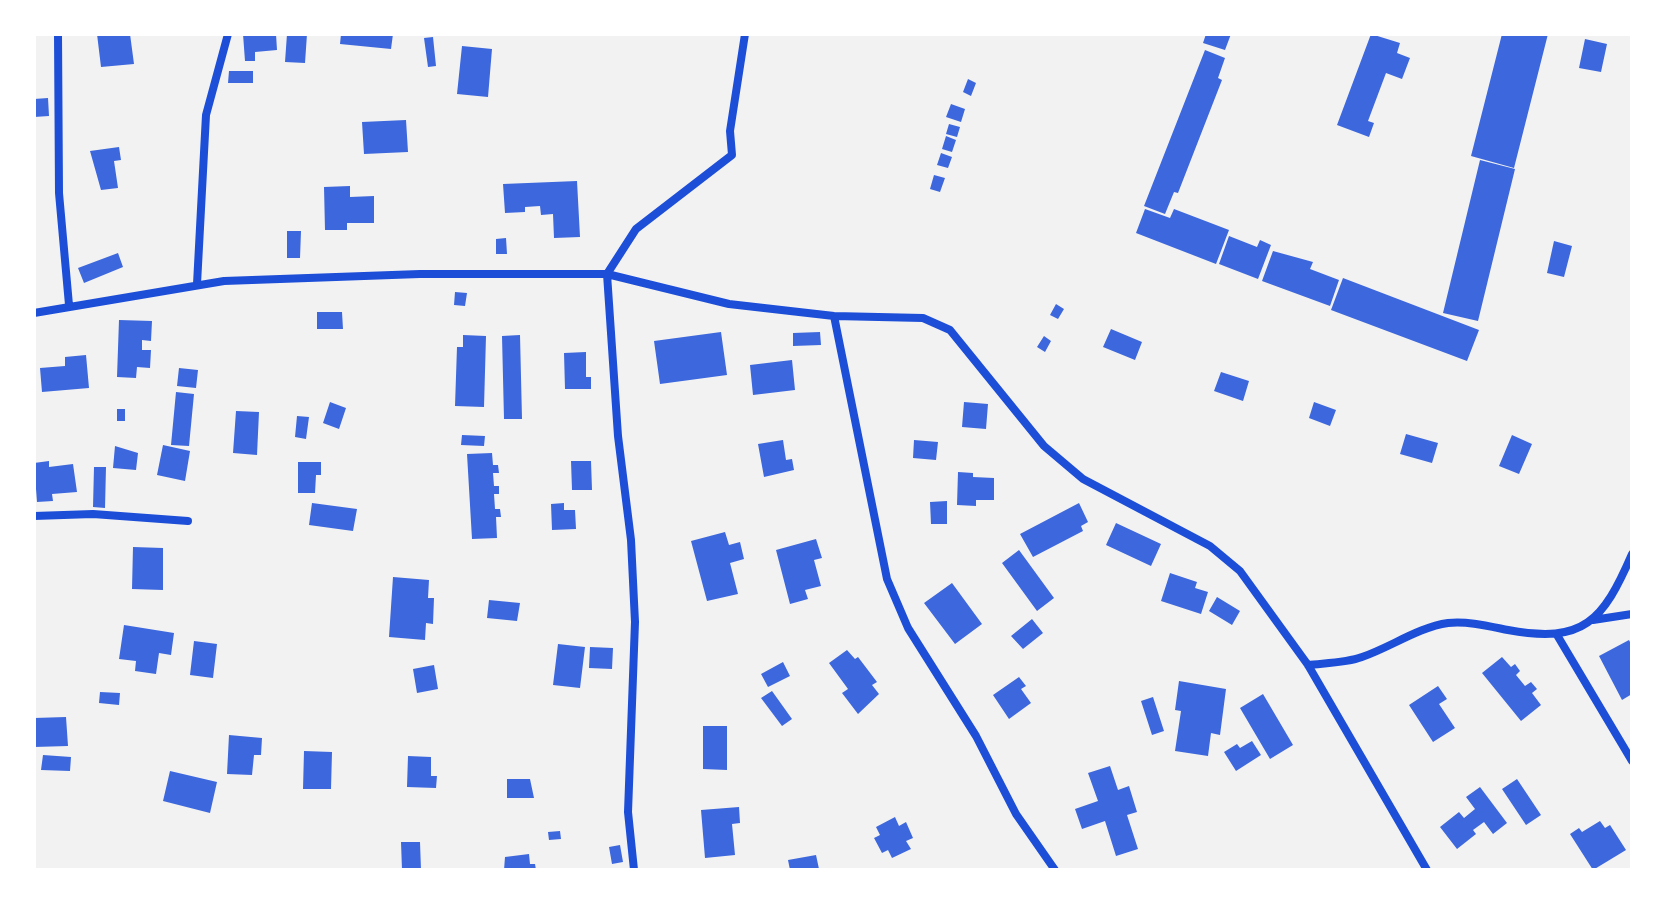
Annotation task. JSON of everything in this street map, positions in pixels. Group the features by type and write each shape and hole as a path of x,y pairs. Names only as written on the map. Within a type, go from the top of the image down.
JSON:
{"street":[{"path":"58,34 59,193 69,305"},
{"path":"197,284 206,115 228,34"},
{"path":"634,870 628,812 635,622 631,540 618,436 607,274 636,229 732,155 730,131 745,34"},
{"path":"34,313 197,284 420,274 607,274 729,304 834,316 923,318 950,330 1044,446 1083,479 1210,546 1240,571 1308,665 1427,870"},
{"path":"834,316 887,579 908,628 976,736 1016,814 1055,870"},
{"path":"34,516 93,514 188,521"},
{"path":"1593,620 1608,603 1632,554"},
{"path":"1308,665 1359,659 1444,623 1465,622 1557,635 1593,620 1632,614"},
{"path":"1557,635 1632,761"}],"building":[{"path":"97,34 130,34 134,64 101,67"},
{"path":"243,34 276,34 277,50 255,52 255,61 245,61"},
{"path":"287,34 307,34 305,63 285,62"},
{"path":"341,34 393,34 391,49 340,44"},
{"path":"1206,34 1231,34 1225,50 1203,43"},
{"path":"1371,34 1400,43 1397,53 1410,58 1402,79 1386,73 1368,121 1374,123 1369,137 1337,125"},
{"path":"1502,34 1548,34 1514,168 1471,156"},
{"path":"433,37 436,66 428,67 424,38"},
{"path":"1585,39 1607,44 1601,72 1579,68"},
{"path":"462,46 492,49 488,97 457,94"},
{"path":"1205,50 1225,58 1218,78 1222,80 1178,193 1174,192 1165,214 1144,206"},
{"path":"229,71 253,71 253,83 228,83"},
{"path":"968,79 976,83 971,96 963,92"},
{"path":"48,98 49,116 34,117 34,99"},
{"path":"951,104 965,109 961,122 946,117"},
{"path":"406,120 408,152 364,154 362,122"},
{"path":"949,124 960,127 957,137 946,134"},
{"path":"946,136 956,140 952,152 942,149"},
{"path":"119,147 121,160 114,161 118,188 101,190 90,151"},
{"path":"941,153 952,157 948,168 937,165"},
{"path":"1480,160 1515,169 1478,321 1443,313"},
{"path":"934,175 945,178 940,192 930,189"},
{"path":"577,181 580,237 554,238 553,214 541,215 540,206 525,207 525,212 505,213 503,184"},
{"path":"350,186 350,197 374,196 374,223 347,223 347,230 325,230 324,187"},
{"path":"1145,209 1170,218 1174,209 1229,230 1216,264 1136,233"},
{"path":"287,231 301,231 300,258 287,258"},
{"path":"1229,236 1257,247 1260,240 1271,245 1258,279 1219,264"},
{"path":"506,238 507,254 496,254 496,239"},
{"path":"1554,241 1572,246 1564,277 1547,273"},
{"path":"1273,251 1313,262 1310,269 1339,280 1330,306 1262,281"},
{"path":"118,253 123,267 84,283 78,268"},
{"path":"1343,278 1479,330 1467,361 1331,310"},
{"path":"455,292 467,293 465,306 454,305"},
{"path":"1056,304 1064,309 1058,319 1050,315"},
{"path":"317,312 342,312 343,329 317,329"},
{"path":"119,320 152,321 151,341 142,340 142,350 151,350 150,368 137,367 136,378 117,377"},
{"path":"1111,329 1142,342 1135,360 1103,347"},
{"path":"721,332 727,375 660,384 654,341"},
{"path":"820,332 821,345 793,346 793,333"},
{"path":"463,335 486,336 484,407 455,406 457,347 463,347"},
{"path":"520,335 522,419 504,419 502,336"},
{"path":"1044,336 1051,341 1045,352 1037,347"},
{"path":"586,352 586,377 591,377 591,389 565,389 564,353"},
{"path":"86,355 89,388 42,392 40,368 65,366 65,357"},
{"path":"792,360 795,390 753,395 750,365"},
{"path":"179,368 198,370 196,388 177,386"},
{"path":"1221,372 1249,381 1243,401 1214,391"},
{"path":"176,392 194,394 189,446 171,445"},
{"path":"330,402 346,408 339,429 323,423"},
{"path":"964,402 988,404 986,429 962,427"},
{"path":"1314,402 1336,410 1330,426 1309,418"},
{"path":"117,409 125,409 125,421 117,421"},
{"path":"236,411 259,412 257,455 233,453"},
{"path":"297,416 309,417 306,439 295,437"},
{"path":"1406,434 1438,443 1432,463 1400,454"},
{"path":"462,435 485,436 484,446 461,445"},
{"path":"1512,435 1532,444 1519,474 1499,466"},
{"path":"783,440 786,460 792,459 794,470 764,477 758,444"},
{"path":"914,440 938,442 936,460 913,458"},
{"path":"163,445 190,451 185,481 157,475"},
{"path":"115,446 138,453 136,470 113,468"},
{"path":"492,453 493,465 498,465 499,473 493,473 494,486 499,486 499,494 494,494 495,509 500,509 501,517 496,517 497,538 472,539 467,454"},
{"path":"49,461 49,467 73,464 77,492 52,494 53,501 37,502 34,463"},
{"path":"571,461 591,461 592,490 572,490"},
{"path":"298,462 321,462 321,475 316,475 315,493 298,493"},
{"path":"94,467 106,467 105,508 93,507"},
{"path":"958,472 973,473 973,477 994,478 994,500 976,500 976,506 957,505"},
{"path":"947,501 947,524 931,524 930,502"},
{"path":"312,503 357,509 353,531 309,525"},
{"path":"564,503 564,510 575,510 576,529 552,530 551,504"},
{"path":"1079,503 1088,522 1081,526 1083,531 1033,557 1020,534"},
{"path":"1116,523 1161,544 1151,566 1106,545"},
{"path":"725,532 729,545 740,542 744,559 730,563 738,594 707,601 691,541"},
{"path":"816,539 822,558 814,560 821,586 805,590 808,599 790,604 776,550"},
{"path":"133,547 163,548 163,590 132,589"},
{"path":"1019,550 1054,598 1037,611 1002,563"},
{"path":"1170,573 1197,582 1195,588 1208,592 1201,614 1161,601"},
{"path":"393,577 429,580 428,598 434,598 433,624 426,623 425,640 389,637"},
{"path":"952,583 982,624 955,644 924,603"},
{"path":"1217,597 1240,611 1232,625 1209,611"},
{"path":"489,600 520,603 517,621 487,618"},
{"path":"1032,619 1043,633 1023,649 1011,636"},
{"path":"124,625 174,633 171,655 159,653 156,674 135,671 136,661 119,659"},
{"path":"1629,640 1632,646 1632,694 1622,700 1599,656"},
{"path":"194,641 217,644 213,678 190,675"},
{"path":"558,644 585,647 580,688 553,685"},
{"path":"590,647 613,648 612,669 589,668"},
{"path":"847,650 855,659 858,657 877,682 872,685 879,694 858,714 842,693 848,689 829,663"},
{"path":"1502,657 1511,667 1515,664 1520,671 1516,675 1525,686 1531,682 1537,689 1532,693 1541,705 1521,721 1482,673"},
{"path":"783,662 790,676 768,687 761,674"},
{"path":"434,665 438,689 417,693 413,669"},
{"path":"1019,677 1026,686 1021,689 1031,703 1009,719 993,695"},
{"path":"1179,681 1226,689 1220,735 1211,733 1208,756 1175,751 1181,711 1175,710"},
{"path":"1438,686 1447,699 1439,704 1455,728 1433,742 1409,705"},
{"path":"772,691 792,719 782,726 761,698"},
{"path":"100,692 120,693 119,705 99,703"},
{"path":"1263,694 1293,745 1270,759 1240,708"},
{"path":"1153,697 1164,731 1152,735 1141,701"},
{"path":"66,717 68,746 34,747 34,718"},
{"path":"703,726 727,726 727,770 703,769"},
{"path":"229,735 262,738 261,755 254,755 252,775 227,774"},
{"path":"1252,741 1261,755 1236,771 1224,752 1237,744 1240,748"},
{"path":"304,751 332,752 331,789 303,789"},
{"path":"43,755 71,757 70,771 41,770"},
{"path":"408,756 431,757 431,776 437,776 436,788 407,787"},
{"path":"1110,766 1118,790 1129,786 1137,812 1127,815 1138,849 1116,856 1105,821 1082,829 1075,809 1098,801 1088,773"},
{"path":"170,771 217,782 210,813 163,801"},
{"path":"507,779 530,779 534,798 507,798"},
{"path":"1517,779 1541,815 1526,825 1502,789"},
{"path":"1480,787 1507,823 1493,834 1484,822 1473,830 1476,834 1457,849 1440,827 1459,812 1464,818 1475,809 1466,797"},
{"path":"739,807 740,823 732,824 735,855 705,858 701,810"},
{"path":"895,817 899,826 906,822 913,838 906,841 911,849 892,858 888,850 882,853 874,838 880,835 876,827"},
{"path":"1600,821 1605,828 1610,825 1626,850 1593,870 1570,834 1579,828 1582,832"},
{"path":"560,831 561,839 549,840 548,832"},
{"path":"401,842 420,842 421,870 402,870"},
{"path":"620,845 623,862 612,864 609,847"},
{"path":"529,854 530,864 535,864 536,870 504,870 505,857"},
{"path":"816,855 819,869 790,870 788,860"}]}
